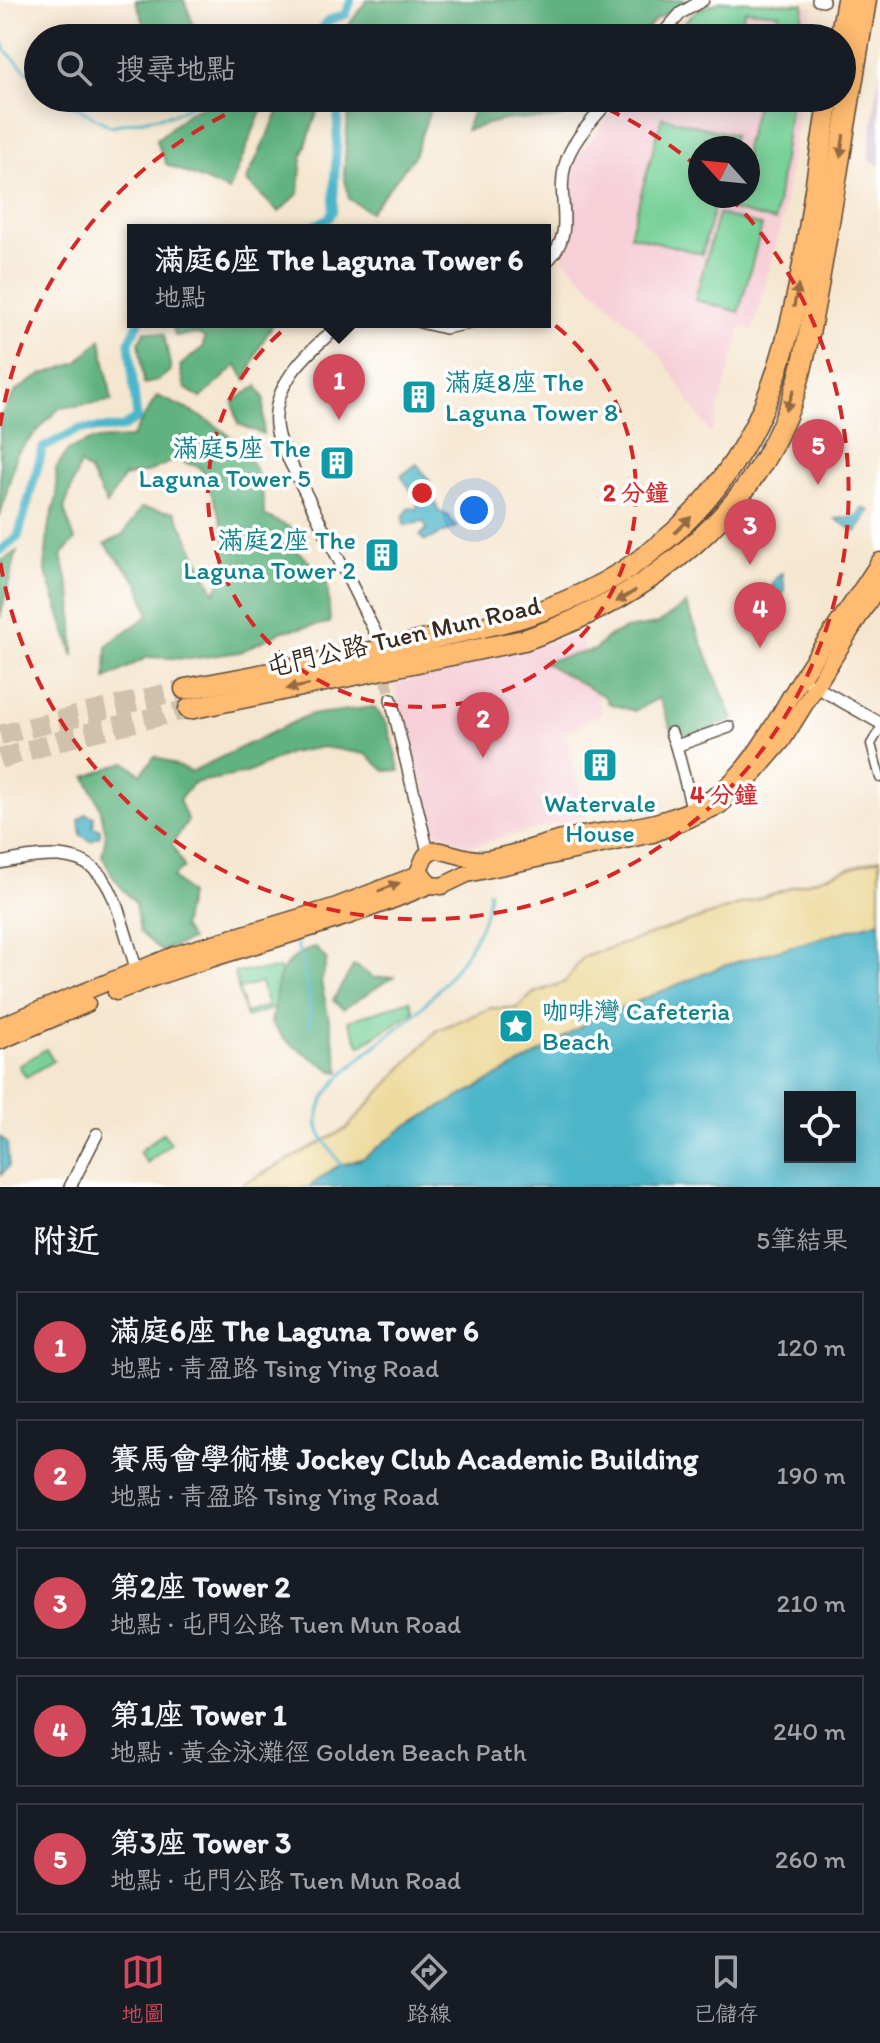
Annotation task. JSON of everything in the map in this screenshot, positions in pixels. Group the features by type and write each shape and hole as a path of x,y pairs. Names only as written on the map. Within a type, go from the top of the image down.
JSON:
{"highway":[{"path":"843,24 847,0"},
{"name":"屯門公路 Tuen Mun Road","path":"856,60 866,0"},
{"name":"屯門公路 Tuen Mun Road","path":"185,689 367,653 521,617 607,582 677,531 732,468 773,384 796,296 827,112"},
{"name":"屯門公路 Tuen Mun Road","path":"189,709 524,640 566,626 607,607 652,580 716,522 755,471 786,412 798,379 815,304 847,112"}],"main road":[{"path":"425,878 428,852 440,849 454,857 492,858 563,839 633,827 719,806 760,768 794,724 808,683 880,561"},
{"path":"425,878 442,886 452,879 633,839 694,813 752,758 880,583"},
{"path":"452,879 456,867 454,857"},
{"path":"0,1026 138,976 381,905 425,878"},
{"path":"0,1041 138,976"}],"street":[{"path":"671,24 681,13 703,0"},
{"path":"551,257 565,234 563,176 568,158 601,112"},
{"path":"338,328 285,382 276,404 275,425 280,442 375,632"},
{"path":"808,683 880,726 871,744 880,778"},
{"path":"391,699 428,852"},
{"path":"676,746 729,727"},
{"path":"671,733 694,813"},
{"path":"0,863 63,854 96,871 110,890 138,976"},
{"path":"70,1187 97,1134"}],"shaded area":[{"path":"722,1 813,6 811,24 682,24 691,15"},
{"path":"880,68 880,166 868,159"},
{"path":"611,112 798,112 783,217 753,330 741,327 711,435 660,355 563,258 575,231 572,181 575,160"},
{"path":"581,634 602,713 565,733 586,816 470,846 437,832 394,684"}],"green space":[{"path":"135,0 184,0 193,24 144,24"},
{"path":"367,0 690,0 651,24 349,24"},
{"path":"722,1 804,4 802,24 776,24 779,13 745,10 740,24 683,24 698,10"},
{"path":"190,112 261,112 229,191 166,164 156,140"},
{"path":"278,112 317,112 302,157 299,193 279,212 246,181"},
{"path":"348,112 429,112 414,156 370,212 349,199 344,174"},
{"path":"472,112 571,112 557,118 504,120 466,130"},
{"path":"754,112 789,112 775,221 729,209 760,208 760,136 748,136"},
{"path":"662,117 734,135 688,136 688,208 714,208 702,254 630,235"},
{"path":"718,214 762,226 739,312 695,300"},
{"path":"173,328 271,328 246,381 237,365 201,398 185,388 180,366 202,348 205,338 198,334 175,336"},
{"path":"145,331 164,334 171,370 157,381 144,384 139,341"},
{"path":"101,339 112,401 59,408 17,453 0,516 0,417 16,391 41,375 77,363"},
{"path":"257,386 264,398 263,434 238,424 233,402"},
{"path":"157,396 216,426 246,453 256,470 264,515 306,535 293,547 327,579 330,623 283,631 240,652 190,659 147,657 106,679 107,645 149,615 139,584 105,544 123,535 141,508 175,512 215,593 226,561 224,530 200,467 174,460 148,472 123,477 107,505 90,472 80,464 64,509 75,540 61,556 72,596 74,656 45,569 48,529 57,497 56,468 68,450 92,440 131,438"},
{"path":"17,551 0,618 0,562"},
{"path":"686,604 733,720 680,739 671,728 659,698 634,711 608,703 605,697 543,662 595,650 606,638 625,629 657,624"},
{"path":"374,707 387,724 400,771 384,770 366,754 323,747 289,753 247,773 193,783 179,800 188,821 172,844 184,867 173,877 189,894 182,927 191,940 161,951 140,932 135,903 115,880 102,856 106,834 100,807 86,777 125,762 141,774 155,756 191,772 308,715"},
{"path":"315,947 327,960 321,982 340,1072 333,1071 286,1041 271,1023 277,986 284,968 291,960"},
{"path":"354,965 374,978 393,977 343,1009 333,1000"},
{"path":"280,969 288,1004 246,1017 245,1013 268,1006 261,983 238,989 234,973"},
{"path":"410,1000 414,1011 360,1046 348,1021"},
{"path":"46,1049 53,1061 26,1077 19,1066"},
{"path":"163,1133 171,1143 147,1163 139,1152"}],"sand":[{"name":"咖啡灣 Cafeteria Beach","path":"880,858 880,921 723,966 590,1021 528,1060 406,1126 364,1158 336,1167 309,1187 238,1187 346,1129 437,1030 491,1008 517,1008 534,993 565,982 583,957"}],"water":[{"path":"417,464 429,480 438,511 449,516 456,527 425,541 420,536 427,529 424,522 404,525 403,517 409,508 417,509 418,500 401,476"},
{"path":"862,508 870,511 856,532 835,519 856,517"},
{"path":"782,573 785,590 778,606 770,607 771,588"},
{"path":"86,814 94,817 93,827 100,829 100,836 91,841 81,835 79,820"},
{"path":"880,921 880,1187 309,1187 336,1167 364,1158 406,1126 528,1060 590,1021 723,966"},
{"path":"0,1137 7,1143 9,1166 1,1175"}],"waterway":[{"path":"325,24 346,14 351,0"},
{"path":"0,35 6,51 24,68"},
{"path":"84,112 110,126 178,112"},
{"path":"318,224 329,218 333,210 338,112"},
{"path":"0,551 18,537 43,448 79,429 121,428 137,419 129,342 136,328"},
{"path":"343,1168 319,1131 319,1110 327,1094 356,1062 419,1010 454,971 481,924 489,891"},
{"path":"296,940 309,992 310,1027"}],"tunnel":[{"path":"375,632 391,699"},
{"path":"0,735 185,689"},
{"path":"0,759 76,736 189,709"}],"place":[{"name":"滿庭8座 The Laguna Tower 8","path":"419,397"},
{"name":"滿庭6座 The Laguna Tower 6","path":"339,420"},
{"name":"滿庭5座 The Laguna Tower 5","path":"337,463"},
{"name":"第3座 Tower 3","path":"818,485"},
{"name":"滿庭2座 The Laguna Tower 2","path":"382,555"},
{"name":"第2座 Tower 2","path":"750,565"},
{"name":"第1座 Tower 1","path":"760,648"},
{"name":"賽馬會學術樓 Jockey Club Academic Building","path":"483,758"},
{"name":"Watervale House","path":"600,765"},
{"name":"咖啡灣 Cafeteria Beach","path":"516,1026"}]}
